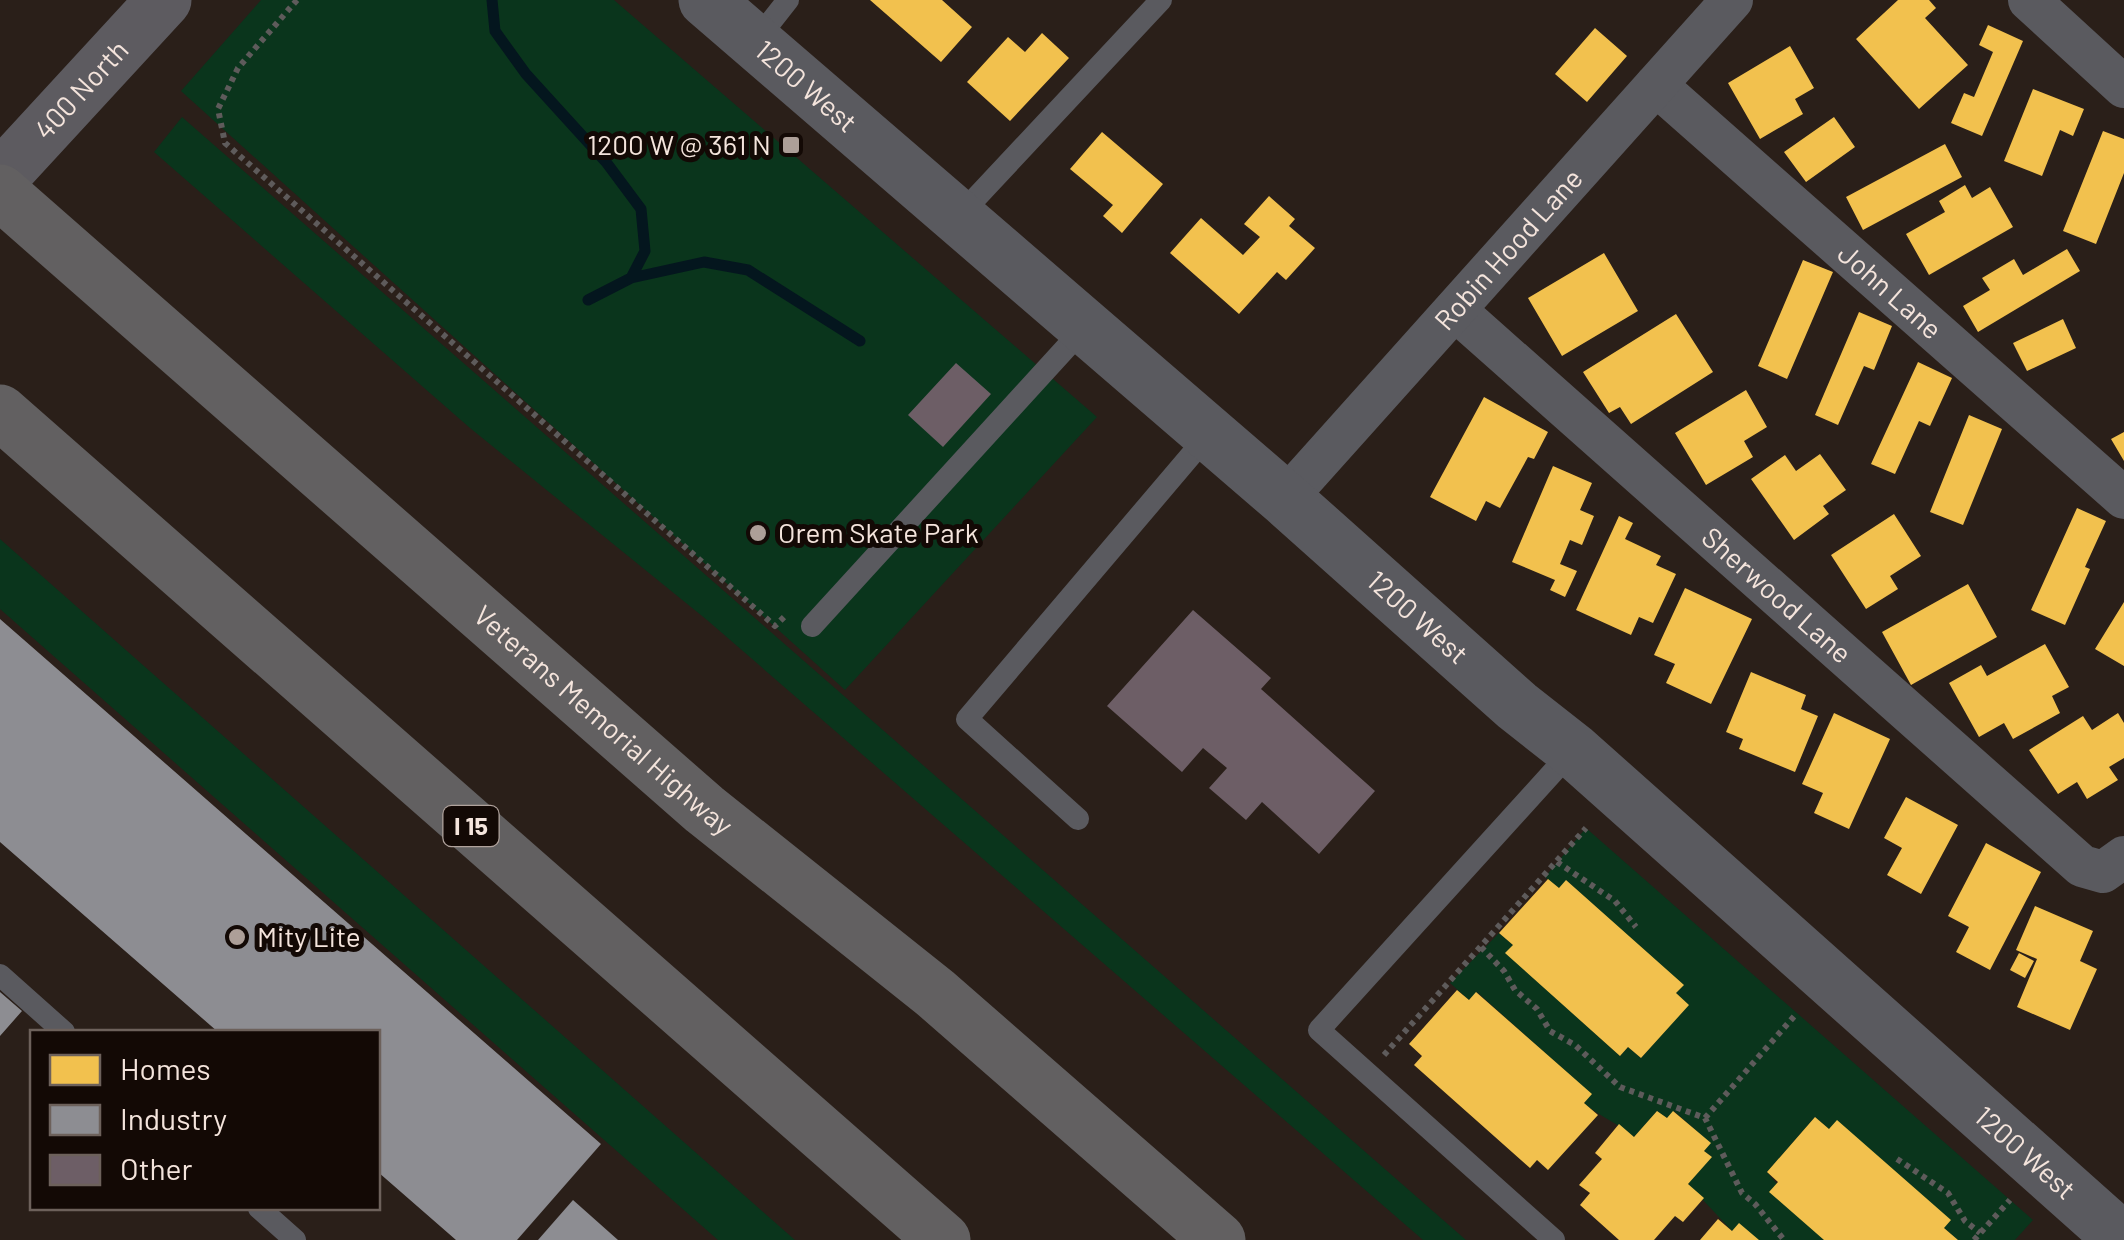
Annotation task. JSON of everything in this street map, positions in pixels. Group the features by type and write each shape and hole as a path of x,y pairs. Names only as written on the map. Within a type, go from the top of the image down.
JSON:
{"highway":[{"name":"Veterans Memorial Highway","path":"0,192 704,809 935,993 1220,1238"},
{"name":"I 15","path":"0,412 943,1240"}],"main road":[{"name":"400 North","path":"0,178 164,0"}],"street":[{"name":"1200 West","path":"706,0 771,21 958,217 1285,499 1517,706 1573,750 2123,1240"},
{"name":"Robin Hood Lane","path":"1285,499 1732,0"},
{"path":"2029,0 2124,87"},
{"name":"John Lane","path":"1656,85 2124,498"},
{"name":"Sherwood Lane","path":"1455,310 2082,866 2114,865"}],"lane":[{"path":"958,217 1161,0"},
{"path":"812,626 1085,327"},
{"path":"1078,820 968,719 1210,434"},
{"path":"1554,1240 1319,1030 1573,750"},
{"path":"0,974 62,1030"},
{"path":"261,1210 295,1240"}],"path":[{"path":"297,0 238,68 218,108 225,143 774,626 788,612"},
{"path":"1380,1060 1586,828"},
{"path":"1557,862 1615,901 1636,927"},
{"path":"1482,947 1550,1031 1575,1045 1620,1087 1705,1118 1742,1194 1784,1240"},
{"path":"1705,1118 1796,1013"},
{"path":"1896,1160 1948,1193 1965,1221 1980,1233"},
{"path":"1974,1240 2010,1200"}],"green space":[{"path":"261,0 614,0 1097,417 845,690 181,91"},
{"path":"182,117 1466,1240 1423,1240 707,620 470,428 154,152"},
{"path":"0,539 795,1240 718,1240 0,609"},
{"path":"1586,828 2033,1220 2015,1240 1958,1240 1815,1117 1767,1172 1824,1240 1759,1240 1732,1231 1688,1184 1711,1156 1704,1151 1710,1143 1674,1111 1667,1118 1657,1111 1634,1137 1584,1103 1591,1094 1477,992 1469,1000 1450,983 1499,933 1513,945 1506,953 1620,1056 1628,1047 1641,1058 1688,1005 1676,993 1683,985 1567,881 1559,888 1545,877"}],"building: Homes":[{"path":"870,0 942,0 972,27 941,62"},
{"path":"1898,0 1929,0 1936,8 1925,18 1968,65 1919,109 1856,39"},
{"path":"1988,25 2023,41 1982,136 1951,123 1964,93 1974,97 1993,52 1979,45"},
{"path":"1595,28 1627,56 1587,102 1555,74"},
{"path":"1042,33 1069,58 1010,121 967,82 1008,37 1025,52"},
{"path":"1790,46 1814,88 1795,99 1803,114 1760,139 1728,83"},
{"path":"2033,89 2084,109 2073,136 2060,130 2042,176 2004,161"},
{"path":"1834,117 1855,147 1806,182 1784,152"},
{"path":"2103,131 2124,139 2124,173 2096,244 2063,231"},
{"path":"1102,132 1163,184 1122,233 1103,216 1113,205 1070,169"},
{"path":"1945,144 1962,177 1863,230 1846,197"},
{"path":"1965,185 1972,198 1990,187 2013,227 1929,275 1906,234 1945,212 1939,201"},
{"path":"1269,196 1295,219 1289,226 1315,248 1286,280 1277,272 1239,314 1170,253 1201,218 1243,255 1260,237 1244,224"},
{"path":"2067,249 2080,271 1978,332 1963,306 1990,290 1982,278 2014,259 2023,275"},
{"path":"1604,253 1638,311 1562,356 1528,298"},
{"path":"1803,260 1833,272 1787,379 1758,366"},
{"path":"1859,312 1892,326 1874,370 1864,366 1838,425 1815,415"},
{"path":"1676,314 1713,372 1631,424 1620,407 1609,413 1583,372"},
{"path":"2063,319 2076,348 2027,371 2013,343"},
{"path":"1918,362 1952,378 1930,426 1919,421 1895,474 1871,464"},
{"path":"1746,390 1767,427 1744,441 1753,457 1706,485 1675,433"},
{"path":"1484,397 1548,432 1534,459 1528,457 1500,508 1486,501 1476,521 1430,497"},
{"path":"1969,415 2002,429 1963,525 1930,512"},
{"path":"2124,432 2124,461 2111,439"},
{"path":"1820,454 1846,490 1823,506 1829,514 1794,540 1751,479 1785,455 1796,471"},
{"path":"1553,466 1592,483 1580,510 1594,516 1582,545 1570,540 1560,564 1577,571 1565,597 1550,590 1555,580 1512,562"},
{"path":"2077,508 2106,521 2065,625 2031,610"},
{"path":"1894,514 1921,556 1890,576 1898,589 1866,609 1831,555"},
{"path":"1619,516 1633,523 1625,539 1661,556 1656,565 1676,574 1653,623 1639,617 1631,635 1576,610"},
{"path":"1968,584 1997,637 1911,685 1882,632"},
{"path":"1685,588 1752,619 1711,704 1666,683 1675,664 1654,655"},
{"path":"2124,602 2124,666 2095,649"},
{"path":"2045,644 2069,687 2052,696 2060,713 2013,739 2004,723 1979,737 1949,683 1981,665 1987,676"},
{"path":"1751,672 1806,695 1801,709 1818,716 1795,772 1739,749 1743,739 1726,732"},
{"path":"1834,713 1890,739 1849,829 1814,813 1823,793 1802,784"},
{"path":"2118,713 2124,723 2124,758 2109,767 2118,780 2087,799 2077,782 2058,794 2029,750 2083,716 2092,730"},
{"path":"1906,797 1958,825 1921,894 1887,875 1902,848 1884,838"},
{"path":"1986,843 2041,872 1990,970 1956,952 1969,927 1948,916"},
{"path":"1548,879 1559,888 1566,880 1684,985 1676,993 1689,1005 1641,1058 1628,1047 1620,1056 1505,953 1513,945 1499,933"},
{"path":"2035,906 2093,931 2080,961 2097,969 2070,1030 2017,1007 2037,959 2016,950"},
{"path":"2019,953 2034,961 2025,978 2010,970"},
{"path":"1457,990 1469,1000 1476,992 1592,1094 1584,1103 1598,1115 1548,1170 1537,1160 1530,1168 1414,1065 1422,1056 1409,1044"},
{"path":"1657,1111 1667,1118 1673,1111 1711,1143 1704,1151 1712,1157 1688,1184 1704,1198 1683,1222 1675,1216 1654,1240 1619,1240 1580,1205 1590,1193 1579,1185 1602,1159 1595,1153 1619,1124 1634,1137"},
{"path":"1815,1117 1829,1129 1837,1120 1951,1220 1944,1228 1958,1240 1824,1240 1769,1192 1778,1182 1767,1172"},
{"path":"1718,1219 1732,1231 1739,1223 1759,1240 1700,1240"}],"building: Industry":[{"name":"Mity Lite","path":"0,619 601,1144 517,1240 456,1240 380,1174 380,1030 216,1030 0,842"},
{"path":"0,992 22,1011 0,1036"},
{"path":"573,1200 618,1240 538,1240"}],"building: Other":[{"path":"956,363 991,394 943,447 908,415"},
{"path":"1193,610 1271,678 1261,689 1375,791 1319,854 1262,802 1246,820 1209,788 1227,768 1203,748 1182,772 1107,706"}],"waterway":[{"path":"492,0 495,31 526,74 606,162 641,209 645,251 631,278 588,300"},
{"path":"631,278 704,262 748,270 860,341"}],"place":[{"name":"1200 W @ 361 N","path":"791,145"},
{"name":"Orem Skate Park","path":"758,533"},
{"name":"Mity Lite","path":"237,937"}]}
